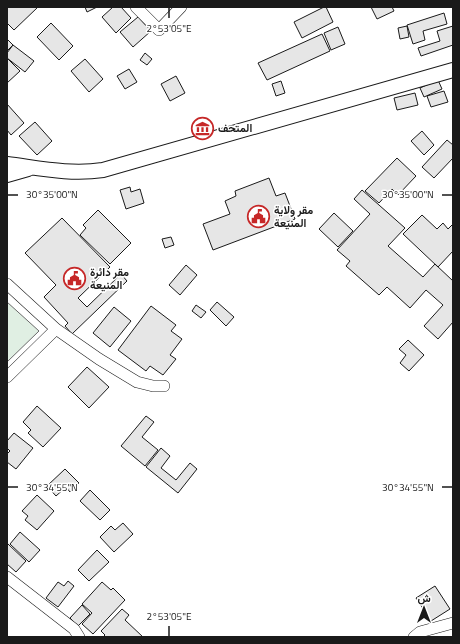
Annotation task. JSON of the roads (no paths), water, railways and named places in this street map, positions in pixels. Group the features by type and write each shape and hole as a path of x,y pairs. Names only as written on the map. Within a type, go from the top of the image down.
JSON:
{"street":[{"path":"136,7 159,30 181,7"},
{"path":"7,164 82,173 103,170 453,70"},
{"path":"7,175 37,168"},
{"path":"7,285 56,329 99,359 137,382 152,386 164,386"},
{"path":"7,376 56,329"},
{"path":"7,577 74,630 78,637"},
{"path":"414,637 420,632 453,623"}],"place":[{"name":"المتحف","path":"203,128"},
{"name":"مقر ولاية المنيعة","path":"258,216"},
{"name":"مقر دائرة المنيعة","path":"74,278"}]}
